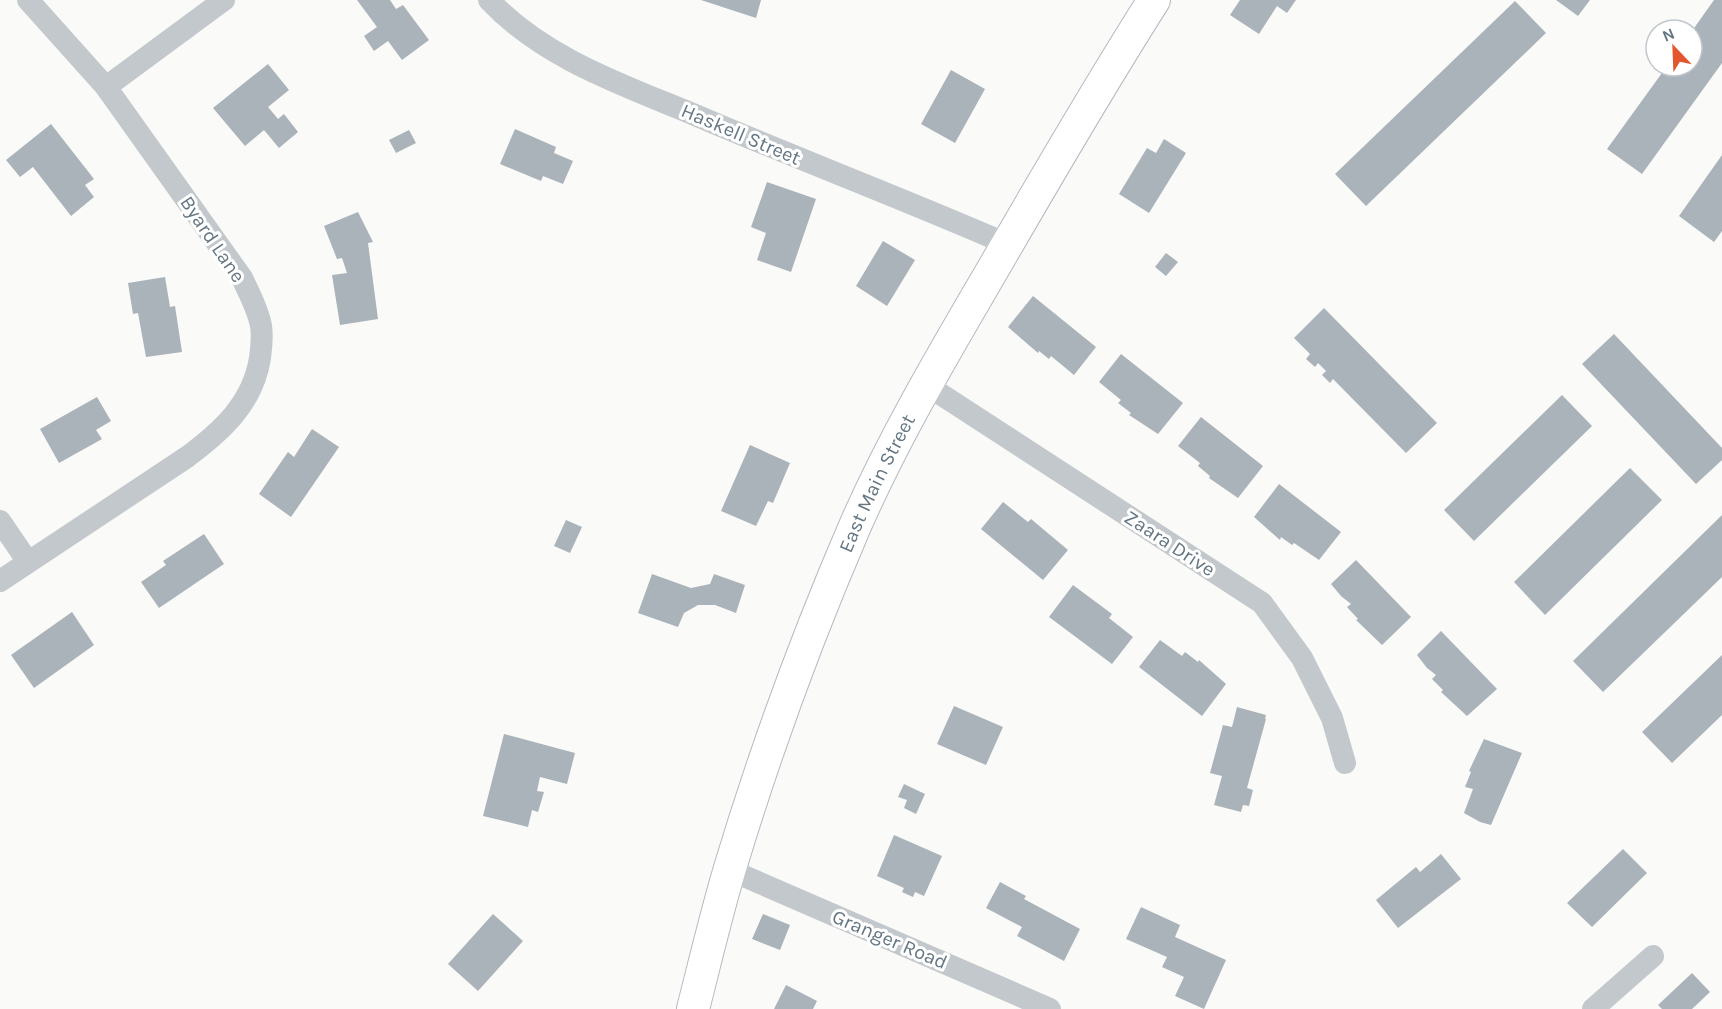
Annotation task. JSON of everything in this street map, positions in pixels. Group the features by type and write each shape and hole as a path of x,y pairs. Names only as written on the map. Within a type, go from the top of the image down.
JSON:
{"main road":[{"name":"East Main Street","path":"693,1009 730,870 788,696 832,580 861,514 926,384 1079,120 1154,0"}],"street":[{"name":"Byard Lane","path":"0,581 216,436 235,415 250,393 258,369 262,345 261,326 242,278 106,87 28,0"},
{"path":"106,87 224,0"},
{"name":"Haskell Street","path":"489,0 539,43 595,71 765,145 1007,244"},
{"name":"Zaara Drive","path":"926,384 1262,603 1302,658 1332,718 1345,763"},
{"path":"0,521 28,562"},
{"name":"Granger Road","path":"730,870 1050,1009"},
{"path":"1593,1009 1653,956"}],"building":[{"path":"357,0 390,0 396,9 403,5 429,40 402,60 388,41 374,51 364,36 377,27"},
{"path":"701,0 761,0 756,18"},
{"path":"1240,0 1296,0 1287,13 1277,6 1259,34 1230,15"},
{"path":"1556,0 1590,0 1578,16"},
{"path":"1714,0 1722,0 1722,63 1642,174 1607,149 1658,78 1704,78 1704,18 1701,18"},
{"path":"1515,1 1546,33 1366,206 1335,174"},
{"path":"268,64 289,90 268,107 278,119 284,114 298,132 279,148 264,130 245,146 213,108"},
{"path":"951,70 985,89 955,143 921,124"},
{"path":"51,124 94,179 85,185 94,197 71,216 33,167 20,177 6,160"},
{"path":"515,129 556,147 554,153 573,161 563,184 543,176 541,181 500,164"},
{"path":"409,130 416,143 396,153 389,140"},
{"path":"1164,139 1186,153 1149,213 1119,194 1147,148 1156,153"},
{"path":"1722,155 1722,231 1714,242 1679,216"},
{"path":"767,182 816,199 791,272 757,260 766,233 751,227"},
{"path":"358,212 373,242 368,243 378,319 340,325 332,275 347,273 342,258 337,259 324,226"},
{"path":"883,241 915,260 887,306 856,286"},
{"path":"1166,253 1178,262 1166,276 1155,267"},
{"path":"165,277 170,307 175,306 182,352 146,357 138,313 133,314 128,283"},
{"path":"1033,296 1096,347 1074,375 1051,356 1049,359 1039,351 1038,353 1008,327"},
{"path":"1324,308 1437,423 1406,453 1333,379 1330,383 1322,375 1326,371 1318,363 1315,367 1306,359 1310,354 1294,338"},
{"path":"1614,334 1722,448 1722,460 1696,484 1582,364"},
{"path":"1121,354 1183,403 1158,434 1129,415 1131,413 1118,403 1121,400 1099,382"},
{"path":"1562,395 1592,426 1474,541 1444,510"},
{"path":"97,397 111,421 96,430 102,439 59,463 40,429"},
{"path":"1201,417 1263,466 1238,498 1209,478 1210,476 1198,466 1200,463 1178,446"},
{"path":"312,429 339,447 291,517 259,494 288,452 294,457"},
{"path":"750,445 790,463 773,503 768,501 756,526 721,511"},
{"path":"1630,468 1662,500 1545,615 1514,582"},
{"path":"1279,484 1341,532 1319,560 1294,543 1292,545 1281,537 1280,540 1254,517"},
{"path":"1003,502 1028,522 1031,519 1068,550 1043,580 981,529"},
{"path":"1722,515 1722,577 1603,692 1573,661"},
{"path":"566,520 582,527 570,553 554,546"},
{"path":"204,534 224,564 159,608 141,582 166,565 163,561"},
{"path":"1356,560 1411,617 1382,645 1356,620 1358,619 1347,607 1351,604 1331,584"},
{"path":"652,574 691,588 710,584 714,574 745,585 736,613 715,605 698,605 684,613 678,627 638,613"},
{"path":"1073,585 1112,614 1109,618 1133,637 1112,664 1049,617"},
{"path":"72,612 94,645 34,688 11,655"},
{"path":"1441,631 1497,689 1467,716 1441,692 1443,690 1432,679 1436,675 1417,655"},
{"path":"1160,640 1182,656 1185,652 1198,662 1199,660 1226,684 1202,716 1139,667"},
{"path":"1722,655 1722,715 1672,763 1642,732"},
{"path":"954,706 1003,727 986,765 937,744"},
{"path":"1237,707 1266,715 1247,788 1253,790 1249,806 1243,805 1241,812 1214,805 1222,776 1210,773 1223,725 1232,727"},
{"path":"504,734 575,753 567,784 540,777 537,791 544,792 538,812 532,810 528,827 483,816"},
{"path":"1484,739 1522,753 1491,825 1464,813 1473,789 1465,787 1471,772 1469,771"},
{"path":"904,784 925,794 916,814 904,808 907,800 898,797"},
{"path":"894,835 942,856 924,896 915,892 913,897 902,892 904,888 877,876"},
{"path":"1623,849 1647,873 1592,927 1567,903"},
{"path":"1441,854 1461,879 1398,928 1376,900 1416,867 1420,872"},
{"path":"1000,882 1026,896 1024,899 1080,929 1064,961 1017,936 1022,927 986,908"},
{"path":"1141,907 1180,925 1175,937 1226,960 1204,1009 1175,996 1184,977 1162,967 1167,957 1126,939"},
{"path":"493,914 523,941 478,991 448,964"},
{"path":"763,914 790,925 780,950 752,939"},
{"path":"1692,973 1710,992 1692,1009 1662,1009 1658,1005"},
{"path":"786,985 817,1001 813,1009 774,1009"}]}
